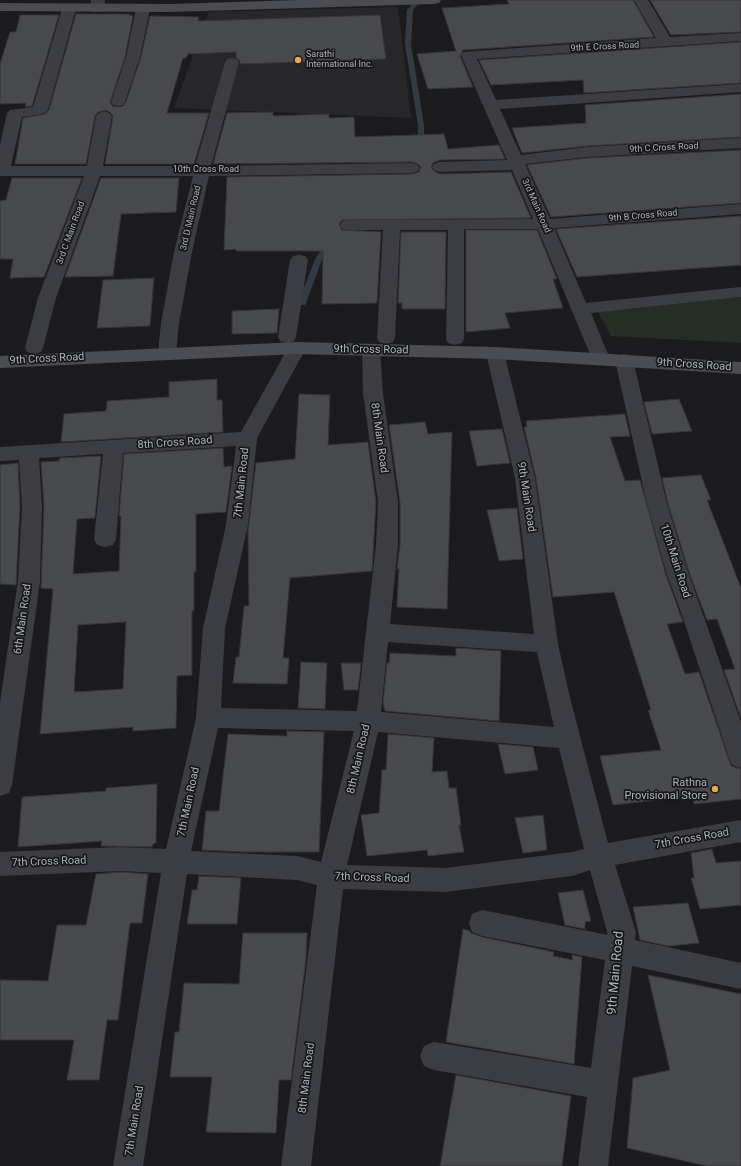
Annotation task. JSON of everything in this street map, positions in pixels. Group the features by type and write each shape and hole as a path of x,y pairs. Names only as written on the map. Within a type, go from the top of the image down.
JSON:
{"main road":[{"path":"0,7 69,9 98,4 143,9 170,4 434,0"},
{"name":"9th Cross Road","path":"378,344 455,339 741,365"},
{"name":"9th Cross Road","path":"0,350 292,343 378,344 496,353 597,351 624,360 741,365"},
{"name":"9th Cross Road","path":"0,362 168,347"}],"street":[{"path":"642,0 666,43"},
{"path":"1,171 8,113 33,112 40,110 69,9"},
{"path":"118,102 133,57 143,9"},
{"name":"9th E Cross Road","path":"468,55 741,37"},
{"name":"3rd Main Road","path":"468,55 544,224 597,351"},
{"name":"3rd D Main Road","path":"168,347 170,323 183,252 202,171 232,62"},
{"path":"490,105 741,88"},
{"name":"3rd C Main Road","path":"34,348 47,298 94,170 104,116"},
{"name":"9th C Cross Road","path":"440,167 516,163 586,152 741,143"},
{"name":"10th Cross Road","path":"1,171 202,171 412,168"},
{"name":"9th B Cross Road","path":"348,225 544,224 741,209"},
{"name":"8th Main Road","path":"296,1166 332,877 368,722 387,545 388,502 373,393 392,225"},
{"path":"455,339 456,225"},
{"path":"247,438 292,343 299,260"},
{"path":"579,309 741,292"},
{"name":"9th Main Road","path":"496,353 525,478 547,644 568,739 599,856 622,932 593,1166"},
{"name":"10th Main Road","path":"624,360 657,504 678,575 691,609 741,758"},
{"name":"8th Cross Road","path":"0,454 247,438"},
{"name":"7th Main Road","path":"128,1166 176,862 208,718 214,628 237,525 247,438"},
{"path":"106,539 114,446"},
{"name":"6th Main Road","path":"0,785 29,581 32,506 29,452"},
{"path":"377,632 547,644"},
{"path":"208,718 368,722 568,739"},
{"name":"7th Cross Road","path":"0,864 121,859 297,868 332,877 445,880 572,864 599,856 741,831"},
{"path":"482,923 620,950 741,976"},
{"path":"434,1056 603,1085"}],"shaded area":[{"name":"Sarathi International Inc.","path":"398,7 411,118 174,108 209,12"},
{"path":"741,297 741,343 611,336 598,312"}],"building":[{"path":"507,0 633,0 654,37 463,50 460,56 473,87 428,89 417,54 456,51 442,8 509,4"},
{"path":"650,0 741,0 741,32 671,35"},
{"path":"76,14 129,14 133,16 125,57 110,102 112,106 118,107 123,106 126,102 141,57 150,16 199,17 198,21 380,15 386,59 240,64 240,61 236,57 236,52 188,54 186,58 183,58 167,113 209,113 194,164 105,164 113,116 110,112 105,110 98,112 95,116 86,164 15,164 23,118 45,114 49,110"},
{"path":"20,15 59,15 32,106 25,107 26,103 0,104 0,64 10,32 16,32"},
{"path":"741,42 741,83 584,93 583,80 491,85 479,60"},
{"path":"741,94 741,137 587,146 522,153 512,128 586,123 585,105"},
{"path":"273,112 273,116 329,114 329,118 354,117 355,137 444,134 448,149 499,145 505,159 440,160 433,163 431,168 440,174 511,172 531,218 342,220 339,224 342,230 381,232 377,303 322,304 323,251 224,250 227,177 412,174 419,172 421,167 412,162 213,164 227,113"},
{"path":"741,150 741,203 551,217 527,165 587,158"},
{"path":"12,178 82,178 44,277 10,278 13,259 0,259 0,201 6,200"},
{"path":"101,178 179,178 176,212 121,214 113,276 65,277"},
{"path":"741,216 741,265 577,277 556,229"},
{"path":"466,230 537,230 557,279 553,279 563,308 505,313 510,328 466,332"},
{"path":"401,232 446,232 445,309 402,309 402,303 398,303"},
{"path":"154,278 150,326 97,328 103,280"},
{"path":"279,309 277,333 232,334 232,311"},
{"path":"217,379 217,400 222,400 223,432 61,442 64,414 106,411 107,401 169,397 169,382"},
{"path":"299,394 330,395 328,445 368,442 376,502 372,571 290,578 283,658 289,658 287,684 233,683 236,657 239,657 244,606 249,606 248,531 256,463 295,459"},
{"path":"679,399 692,431 652,434 644,402"},
{"path":"625,414 630,436 610,437 625,481 640,480 666,575 683,622 667,624 685,674 699,672 731,766 741,769 741,799 694,804 692,796 613,805 600,756 661,750 648,710 651,710 614,592 553,597 536,478 524,427 527,427 526,421"},
{"path":"425,422 428,434 452,432 447,609 397,607 399,568 397,569 400,545 400,502 389,425"},
{"path":"502,429 510,463 477,466 469,431"},
{"path":"223,448 224,467 232,466 226,512 196,514 196,572 194,572 194,611 192,611 192,675 177,676 176,728 133,731 133,727 40,734 53,589 41,588 44,506 41,462 59,461 60,458 101,456 95,518 77,519 73,574 119,571 121,516 119,516 124,454","holes":["126,622 123,689 74,692 78,625"]},
{"path":"18,463 20,506 16,585 0,584 0,465"},
{"path":"701,475 711,500 707,500 741,588 741,718 724,670 735,669 717,619 707,620 690,575 668,504 662,478"},
{"path":"517,508 523,559 499,561 487,510"},
{"path":"456,648 501,651 499,721 385,711 383,703 387,663 389,663 390,653 456,656"},
{"path":"301,662 327,663 325,709 298,708"},
{"path":"341,663 361,663 358,690 344,690"},
{"path":"287,731 324,732 319,852 244,852 202,850 206,811 219,811 228,734 287,736"},
{"path":"388,734 434,738 432,772 447,771 449,788 456,788 461,825 459,825 464,852 428,856 427,850 367,856 361,815 379,813 382,770 386,770"},
{"path":"498,744 533,747 538,770 505,774"},
{"path":"157,784 156,843 153,844 152,847 101,846 102,841 18,847 22,797 106,791 106,788"},
{"path":"543,815 547,850 523,853 515,818"},
{"path":"712,849 716,863 741,861 741,905 700,909 691,878 694,878 691,853"},
{"path":"121,872 148,874 142,923 130,923 118,1020 107,1020 99,1080 67,1080 74,1040 0,1040 0,980 48,981 57,925 86,925 96,874"},
{"path":"199,876 241,878 237,924 187,924 192,890 197,890"},
{"path":"583,890 591,921 585,922 585,929 565,925 558,893"},
{"path":"688,903 699,943 668,946 640,940 633,907"},
{"path":"463,929 482,937 554,952 553,956 573,960 572,955 582,957 574,1064 446,1042"},
{"path":"243,933 307,933 306,959 291,1080 279,1080 276,1133 206,1132 212,1077 170,1077 175,1032 179,1032 184,983 239,984"},
{"path":"648,975 741,994 741,1166 707,1166 627,1148 633,1078 670,1070"},
{"path":"456,1075 571,1096 562,1166 440,1166"}],"waterway":[{"path":"419,0 410,10 408,44 421,125 421,146"},
{"path":"302,303 320,257 330,243"}],"place":[{"name":"Sarathi International Inc.","path":"298,60"},
{"name":"Rathna Provisional Store","path":"715,789"}]}
